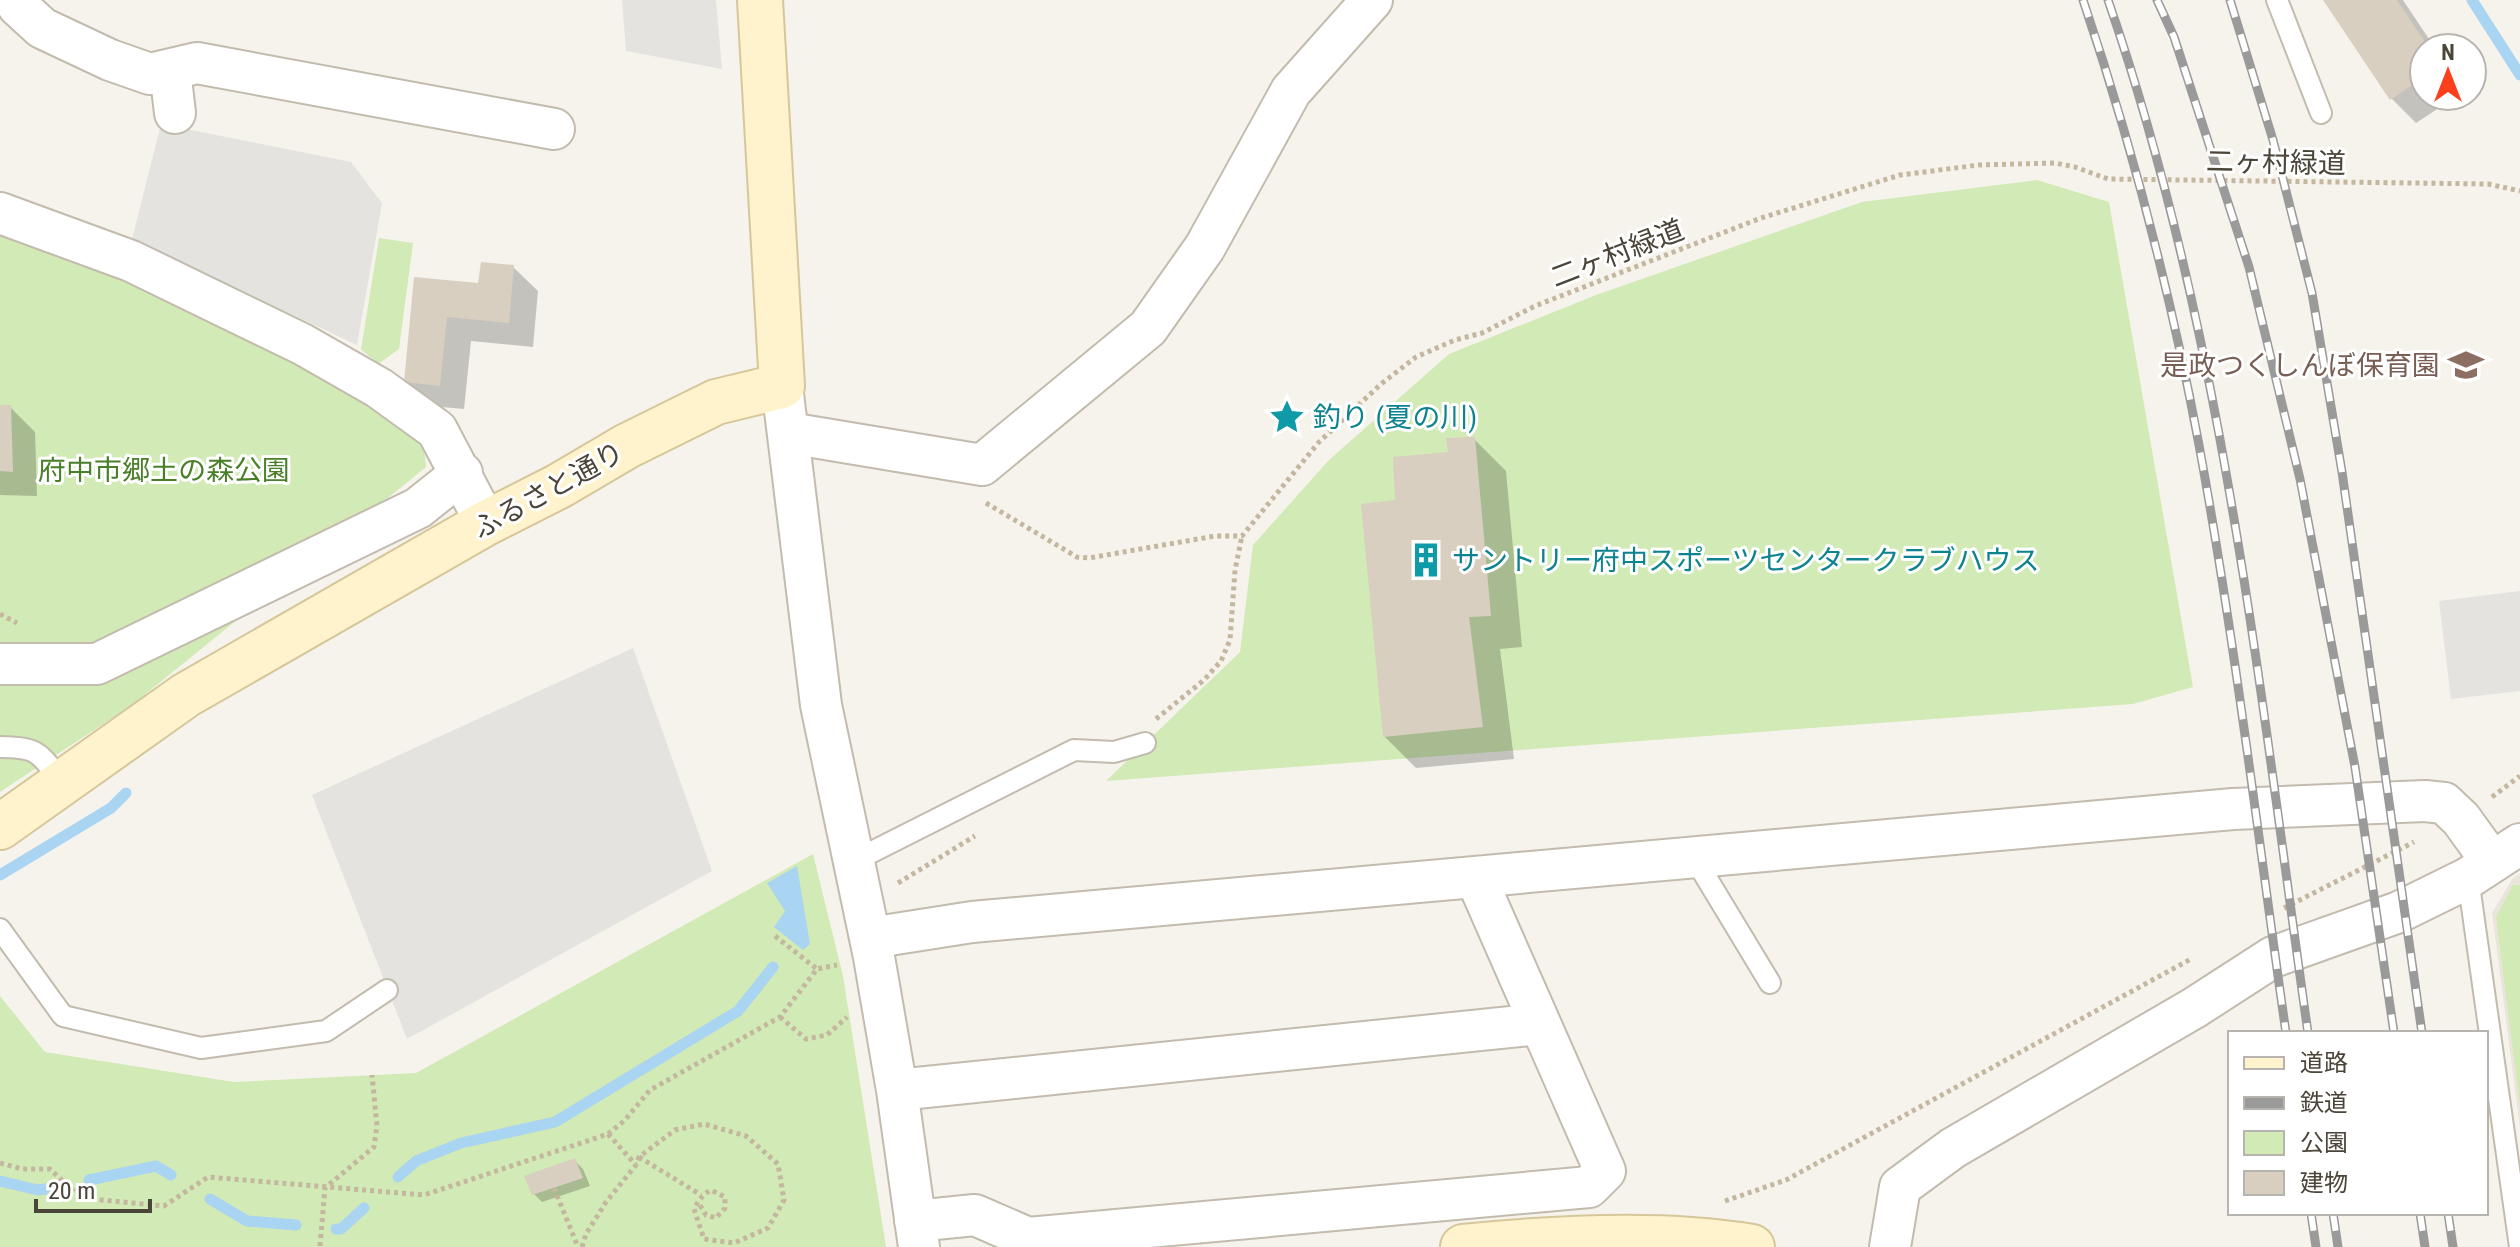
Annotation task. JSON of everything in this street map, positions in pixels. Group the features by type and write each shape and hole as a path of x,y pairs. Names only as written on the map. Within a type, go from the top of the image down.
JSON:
{"street":[{"path":"16,0 18,6 42,28 110,60 150,74 197,63 554,129"},
{"path":"760,0 782,386 792,479 821,705 874,961 897,1090 917,1234 975,1215 1028,1238 1589,1187 1605,1171 1476,878"},
{"path":"789,433 982,465 1148,328 1205,247 1291,91 1372,0"},
{"path":"170,70 175,113"},
{"path":"0,213 131,261 302,344 379,388 437,430 486,523"},
{"name":"ふるさと通り","path":"0,827 186,695 486,523 559,486 627,446 716,402 782,386"},
{"path":"0,664 97,664 418,508 462,473"},
{"path":"874,961 972,922 2233,809 2425,801 2444,803 2502,857 2399,912 2273,957 2194,1008 1953,1148 1900,1187 1890,1247"},
{"path":"897,1090 1540,1024"},
{"path":"1463,1247 1608,1239 1678,1240 1750,1247"}],"lane":[{"path":"2277,0 2321,113"},
{"path":"854,861 1074,750 1114,752 1145,743"},
{"path":"0,747 26,747 41,755 62,782"},
{"path":"2502,857 2520,1247"},
{"path":"1695,859 1770,983"},
{"path":"0,929 63,1016 201,1048 326,1031 387,990"}],"path":[{"name":"二ヶ村緑道","path":"981,501 1077,557 1089,558 1215,536 1242,536 1319,442 1381,384 1416,357 1455,340 1482,333 1535,306 1761,218 1900,175 1979,165 2055,163 2108,179 2488,184 2520,191"},
{"path":"2274,914 2329,883 2461,819"},
{"path":"775,936 817,969"},
{"path":"1720,1202 1786,1180 2204,952"},
{"path":"0,1163 22,1169 50,1169 81,1198 164,1206 208,1177 424,1195 608,1134 624,1121 650,1090 780,1017 817,969 874,961"},
{"path":"780,1017 806,1039 827,1035 874,961"},
{"path":"320,1246 325,1188 374,1147 377,1126 372,1075"},
{"path":"580,1247 606,1202 639,1157 675,1130 704,1124 746,1136 778,1164 784,1200 768,1228 734,1243 704,1239 694,1209 701,1195 711,1190 725,1197 725,1208 716,1218 706,1215 698,1202"},
{"path":"608,1134 636,1165"},
{"path":"639,1157 701,1195"},
{"path":"554,1188 580,1247"}],"shaded area":[{"path":"622,0 716,0 722,69 626,51"},
{"path":"161,124 351,162 382,203 357,345 132,239"},
{"path":"2520,591 2520,691 2451,699 2439,601"},
{"path":"633,648 712,871 407,1039 312,795"},
{"path":"2520,874 2520,1128 2492,913 2513,878"}],"green space":[{"path":"2037,180 2109,202 2193,687 2133,704 1106,781 1240,652 1253,545 1329,460 1449,354 1596,295 1862,202"},
{"name":"府中市郷土の森公園","path":"0,234 159,279 422,430 426,467 132,705 0,792"},
{"path":"379,238 413,243 399,349 378,364 361,349"},
{"path":"813,854 843,976 886,1247 0,1247 0,996 45,1052 234,1082 416,1073"},
{"path":"2513,885 2520,885 2520,1105 2496,917"}],"water":[{"path":"797,866 810,944 803,950 774,927 785,911 767,883"}],"building":[{"path":"2323,0 2397,0 2418,32 2408,32 2408,88 2390,100"},
{"path":"481,262 514,265 509,323 447,317 440,386 404,382 414,277 478,283"},
{"path":"0,405 11,405 13,472 0,471"},
{"name":"サントリー府中スポーツセンタークラブハウス","path":"1475,437 1491,616 1469,617 1483,727 1383,737 1361,504 1395,500 1393,457 1448,452 1446,438"},
{"path":"575,1158 583,1178 532,1195 524,1176"}],"waterway":[{"path":"2472,0 2520,75"},
{"path":"0,875 111,808 126,793"},
{"path":"398,1177 416,1161 461,1143 555,1122 738,1011 773,967"},
{"path":"89,1180 156,1166 171,1175"},
{"path":"0,1181 45,1189"},
{"path":"210,1199 247,1221 296,1225"},
{"path":"336,1229 341,1229 364,1208"}],"railway":[{"path":"2083,0 2134,165 2188,389 2224,592 2286,1031"},
{"path":"2108,0 2148,126 2181,253 2209,382 2254,642 2308,1031"},
{"path":"2157,0 2174,37 2249,267 2300,479 2355,767 2394,1031"},
{"path":"2230,0 2273,140 2312,293 2342,472 2422,1031"},
{"path":"2311,1215 2316,1247"},
{"path":"2333,1215 2338,1247"},
{"path":"2420,1215 2425,1247"},
{"path":"2448,1215 2453,1247"}],"place":[{"name":"是政つくしんぼ保育園","path":"2466,365"},
{"name":"釣り (夏の川)","path":"1287,417"},
{"name":"サントリー府中スポーツセンタークラブハウス","path":"1426,560"}]}
